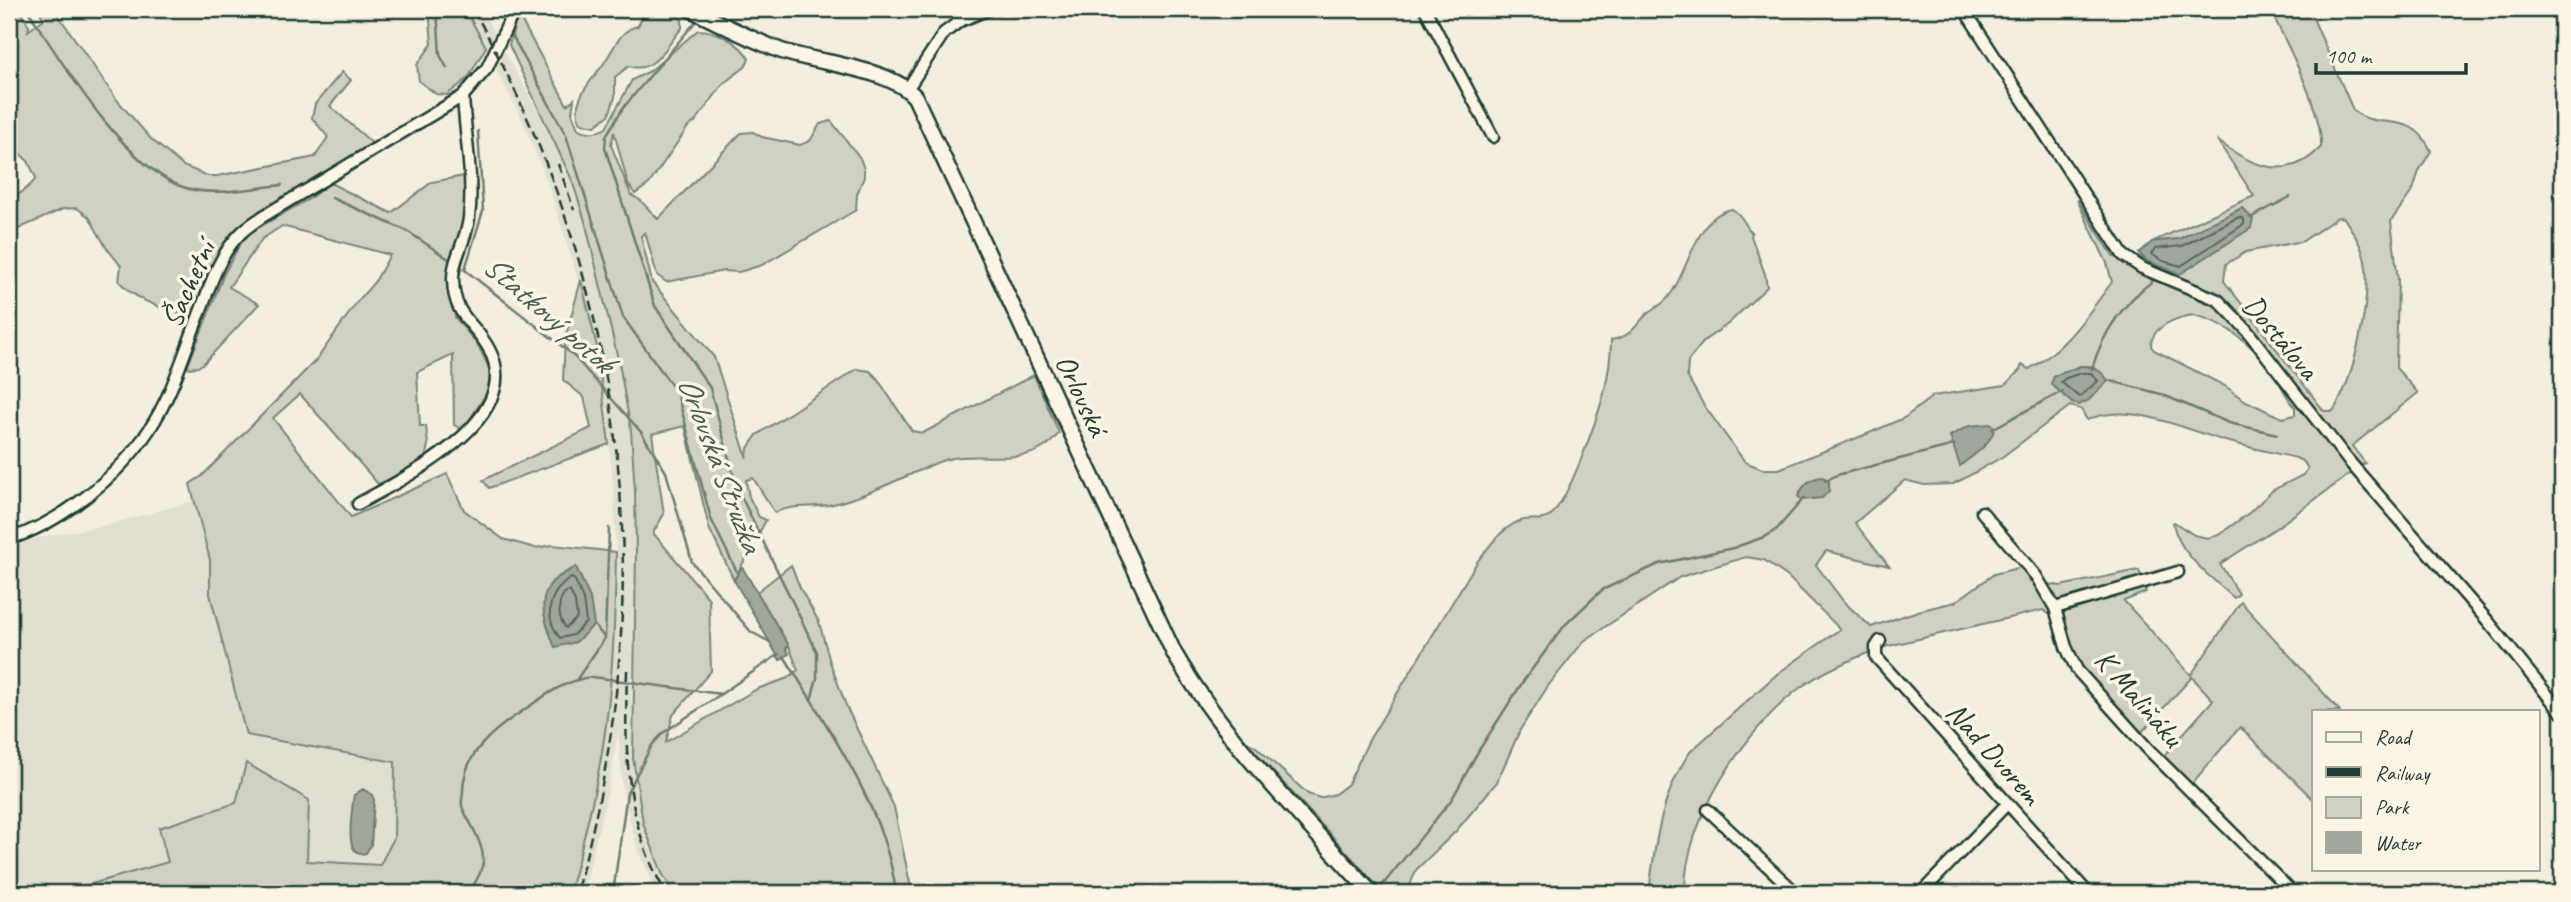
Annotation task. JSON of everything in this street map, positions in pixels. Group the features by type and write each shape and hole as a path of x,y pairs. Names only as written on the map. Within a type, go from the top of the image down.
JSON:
{"main road":[{"path":"697,12 777,49 870,72 908,88"},
{"name":"Orlovská","path":"908,88 927,119 1103,504 1184,671 1195,690 1239,747 1370,892"}],"street":[{"path":"908,88 944,33 960,21 989,9"},
{"path":"1425,9 1493,137"},
{"name":"Dostálova","path":"1964,9 2123,256 2142,268 2218,300 2245,328 2347,459 2487,620 2562,713"},
{"name":"Šachetní","path":"9,539 51,521 85,498 120,465 149,430 166,400 213,279 228,248 242,232 262,217 463,96 487,68 514,11"},
{"path":"358,504 426,466 449,449 482,414 496,391 495,369 490,350 460,314 453,278 469,222 463,96"},
{"name":"K Maliňáku","path":"1982,512 2036,576 2055,608 2066,647 2077,670 2149,750 2293,893"},
{"path":"2055,608 2178,572"},
{"name":"Nad Dvorem","path":"1880,641 1876,647 1876,657 2088,893"},
{"path":"1921,893 2007,804"},
{"path":"1708,810 1796,893"}],"shaded area":[{"path":"465,9 481,9 561,153 585,221 603,292 631,430 636,552 632,725 637,792 650,846 674,893 658,893 638,851 623,794 618,731 609,787 583,893 569,893 586,832 603,743 610,684 616,552 608,433 582,293 549,186 522,119"},
{"path":"193,501 210,560 210,594 246,735 395,762 394,838 380,865 307,861 246,764 236,803 159,828 168,862 60,893 12,893 9,885 9,546 108,525"}],"green space":[{"path":"9,9 19,9 29,26 28,31 44,19 38,9 54,9 117,100 151,139 183,166 208,176 315,157 328,137 312,118 315,104 342,72 351,80 330,106 372,143 237,228 224,245 191,318 162,308 143,300 119,281 121,266 106,247 89,217 77,208 63,209 9,233 9,203 36,178 28,161 9,144"},
{"path":"429,9 465,9 486,47 468,78 447,95 436,94 419,81 417,65 432,44"},
{"path":"646,9 665,9 682,19 682,28 653,62 638,68 629,66 615,77 615,97 609,115 595,126 581,123 578,115 579,100 587,85 621,36 638,26"},
{"path":"2270,9 2309,9 2353,110 2363,117 2414,129 2431,151 2419,171 2413,190 2391,221 2398,280 2396,368 2418,393 2352,446 2365,463 2276,528 2220,564 2239,594 2234,598 2189,555 2176,535 2173,523 2194,535 2208,538 2221,533 2249,513 2273,490 2303,475 2308,469 2304,462 2231,443 2155,418 2120,413 2087,420 2081,409 2070,406 2002,457 1953,484 1924,485 1905,480 1855,523 1889,566 1826,551 1816,565 1844,602 1871,627 1955,602 1994,574 2022,567 2030,581 2060,586 2139,570 2146,592 2124,601 2191,675 2241,602 2339,710 2312,710 2312,798 2240,727 2189,787 2162,758 2213,700 2192,677 2139,735 2083,670 2067,640 2062,623 2043,610 1884,647 1841,664 1801,687 1759,727 1739,752 1706,807 1687,865 1685,893 1649,893 1657,837 1666,802 1690,752 1777,674 1840,629 1788,577 1764,560 1746,557 1680,577 1584,641 1548,686 1520,730 1497,782 1456,831 1416,870 1407,893 1384,893 1246,742 1255,746 1308,794 1320,798 1335,794 1348,784 1369,740 1477,562 1510,526 1524,520 1547,518 1557,507 1582,458 1604,393 1611,340 1627,335 1648,313 1667,299 1702,232 1720,213 1732,209 1752,233 1767,287 1728,324 1705,340 1688,361 1687,376 1703,404 1745,462 1762,469 1779,469 1904,418 1933,396 2005,385 2022,365 2029,369 2054,352 2085,319 2112,282 2107,263 2077,200 2114,257 2141,257 2180,274 2251,228 2242,208 2179,239 2152,242 2254,196 2217,140 2243,157 2269,167 2295,165 2321,147 2316,115 2294,58","holes":["2338,217 2344,218 2362,250 2366,296 2360,338 2348,380 2333,411 2324,411 2224,281 2226,264 2246,252 2303,241","2194,315 2228,329 2256,352 2295,407 2295,415 2283,418 2271,413 2154,350 2151,346 2152,339 2160,328 2173,320","2080,366 2092,366 2108,381 2084,403 2052,384 2054,376"]},
{"path":"518,14 567,105 574,99 572,113 578,129 589,132 606,128 632,80 650,71 698,30 727,38 745,53 749,59 745,67 724,83 695,122 688,127 649,184 635,194 628,184 614,132 611,145 631,195 640,200 658,219 741,133 753,132 762,137 800,145 810,141 820,124 831,121 860,158 864,177 857,194 856,210 762,265 739,272 724,271 666,282 657,275 645,232 641,236 652,282 714,357 747,458 748,448 757,435 857,369 870,371 912,431 923,433 1034,375 1059,433 1048,445 1035,452 1022,456 948,459 844,501 789,508 775,513 753,478 746,480 749,497 759,517 766,520 734,580 709,528 685,426 652,434 664,514 653,533 709,599 711,671 673,715 666,742 757,689 788,678 798,670 789,646 757,592 791,565 819,622 847,708 894,807 912,893 674,893 662,873 643,823 633,758 636,552 631,430 619,363 585,221 572,180 509,45"},
{"path":"464,176 465,221 450,277 455,317 479,347 490,370 490,388 463,430 454,425 453,355 417,372 420,426 426,426 428,445 425,460 403,474 378,484 300,394 273,418 351,517 447,474 464,510 503,539 535,548 553,545 616,552 613,649 606,722 592,802 569,893 60,893 168,862 159,828 236,803 246,763 309,800 307,861 380,865 394,838 395,762 246,735 210,594 210,560 190,484 202,476 317,359 376,280 390,255 282,226 262,239 229,287 259,304 204,363 198,367 187,368 224,274 241,242 249,233 309,199 330,183 391,213 432,182"},
{"path":"581,280 597,347 609,444 489,488 483,480 591,428 584,397 563,380 565,339"}],"water":[{"path":"2242,208 2253,219 2251,228 2180,274 2147,261 2139,253 2152,242 2179,239"},
{"path":"2081,366 2097,369 2108,381 2089,400 2079,405 2072,403 2051,384 2054,376"},
{"path":"1990,424 1995,427 1990,439 1960,466 1950,436 1969,426"},
{"path":"1822,477 1829,480 1829,491 1822,498 1801,500 1798,496 1805,485"},
{"path":"576,567 590,598 594,625 576,642 555,647 544,614 544,597 552,582"},
{"path":"742,567 789,646 786,648 789,654 780,660 734,580"},
{"path":"363,789 372,795 374,800 371,845 366,853 359,853 354,849 350,834 354,795"}],"waterway":[{"name":"Statkový potok","path":"27,9 94,108 114,133 158,173 192,190 230,191 282,185"},
{"path":"437,9 440,55 447,68"},
{"name":"Orlovská Stružka","path":"497,9 506,24"},
{"path":"697,20 623,108 606,136 605,148 655,306 710,388 737,488 817,652 817,678 811,700"},
{"name":"Orlovská Stružka","path":"509,30 566,135 623,317 677,393 711,519 738,574"},
{"path":"465,269 483,211 478,131"},
{"path":"2250,218 2290,197"},
{"name":"Statkový potok","path":"332,198 407,231 465,270 572,354 641,432 666,472 692,562 751,632 770,642"},
{"path":"2092,369 2108,330 2133,298 2154,280"},
{"path":"2107,380 2161,394 2229,423 2277,434"},
{"path":"1992,429 2063,391"},
{"path":"1825,481 1837,475 1954,445"},
{"path":"1377,892 1452,799 1479,750 1524,680 1565,625 1602,590 1659,564 1733,548 1767,536 1777,529 1804,498"},
{"path":"577,679 605,638 609,528"},
{"path":"594,625 605,638"},
{"path":"468,893 482,868 483,853 462,806 465,777 474,755 500,727 554,690 582,679 592,677 721,694 779,654"},
{"name":"Orlovská Stružka","path":"784,656 836,740 868,800 890,862 896,893"},
{"path":"613,893 627,793 652,745 663,733 721,694"}],"railway":[{"path":"473,9 525,114 566,221 596,330 615,440 623,553 619,666 603,779 576,893"},
{"path":"558,164 574,210"},
{"path":"627,670 626,728 630,784 642,839 666,893"}]}
